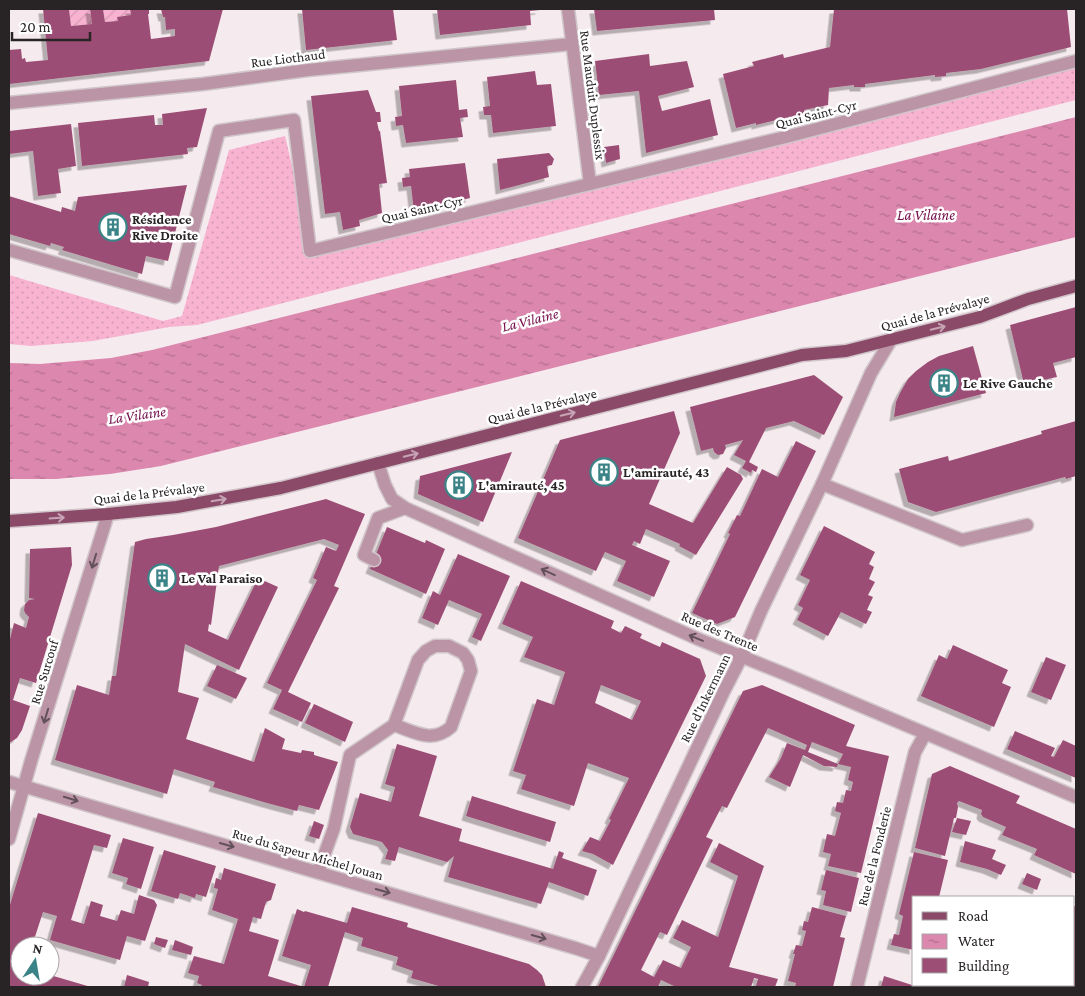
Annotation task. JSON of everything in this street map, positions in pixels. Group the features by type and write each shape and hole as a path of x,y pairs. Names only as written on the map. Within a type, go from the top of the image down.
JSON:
{"main road":[{"name":"Quai de la Prévalaye","path":"9,521 177,507 281,488 802,355 846,351 891,340 980,317 1028,299 1076,286"}],"street":[{"name":"Rue Mauduit Duplessix","path":"568,9 590,184"},
{"name":"Rue Liothaud","path":"9,102 203,84 308,70 572,44"},
{"name":"Quai Saint-Cyr","path":"9,250 175,297 219,131 294,120 310,251 828,127 1076,61"},
{"name":"Rue d'Inkermann","path":"582,987 599,956 742,656 761,611 822,484 871,372 891,340"},
{"name":"Rue des Trente","path":"378,463 392,499 405,508 698,639 1076,797"},
{"path":"822,484 962,540 1027,525"},
{"path":"374,560 364,555 378,518 405,508"},
{"name":"Rue Surcouf","path":"9,839 108,514"},
{"path":"318,872 334,828 350,755 394,725 418,660 426,651 435,646 449,646 463,653 468,660 471,671 451,727 444,734 430,737 394,725"},
{"name":"Rue de la Fonderie","path":"857,987 915,752 926,734"},
{"name":"Rue du Sapeur Michel Jouan","path":"9,782 599,956"}],"shaded area":[{"path":"69,9 90,9 92,24 71,26"},
{"path":"103,9 130,9 131,15 118,17 118,21 105,22"},
{"path":"1076,63 1076,100 197,325 169,327 93,341 31,346 9,344 9,275 163,321 182,316 229,150 285,136 311,246"}],"water":[{"name":"La Vilaine","path":"1076,117 1076,237 161,466 110,474 56,479 9,479 9,363 40,364 111,358 152,350"}],"building":[{"path":"43,9 69,9 71,26 92,24 90,9 103,9 105,22 118,21 117,17 131,15 130,9 149,9 151,39 175,36 175,29 166,30 165,17 163,17 161,9 223,9 209,61 9,84 9,50 21,49 22,59 25,58 26,62 48,60"},
{"path":"302,9 393,9 397,40 306,50"},
{"path":"437,9 540,10 530,11 531,25 440,35"},
{"path":"594,9 714,9 715,20 597,31"},
{"path":"834,9 1067,9 1071,47 981,69 946,73 946,76 935,77 935,75 865,84 865,87 854,87 854,85 829,88 828,105 804,110 805,113 736,128 723,74 754,66 752,62 783,54 784,58 830,47"},
{"path":"649,54 650,66 687,61 694,87 658,96 662,111 710,99 718,135 646,153 639,91 599,95 595,61"},
{"path":"535,71 537,85 551,84 556,126 493,133 491,115 484,115 483,107 490,106 487,77"},
{"path":"456,80 459,110 467,109 468,117 460,118 463,137 406,143 403,125 396,126 395,117 402,116 399,86"},
{"path":"368,90 376,112 380,112 381,122 377,122 380,131 387,183 379,184 382,213 359,220 360,226 343,230 340,212 325,214 311,96"},
{"path":"207,108 197,147 187,148 188,154 82,166 78,123 154,115 155,125 163,125 162,114"},
{"path":"71,124 76,166 58,169 61,193 38,196 33,151 9,154 9,131"},
{"path":"619,145 620,159 606,163 604,147"},
{"path":"549,153 554,159 552,165 547,166 549,177 500,190 497,159"},
{"path":"465,163 470,198 414,212 411,186 403,187 402,178 410,177 409,169"},
{"name":"Résidence Rive Droite","path":"187,185 168,261 146,256 142,274 62,250 64,247 51,243 50,246 9,234 9,196 61,212 62,207 75,211 78,197"},
{"path":"1076,307 1076,357 1053,363 1057,377 1024,384 1010,325"},
{"name":"Le Rive Gauche","path":"973,346 986,393 894,417 896,402 900,393 908,379 916,371 939,356"},
{"path":"814,375 843,397 824,435 794,421 766,428 749,462 758,467 756,472 752,470 751,473 742,468 746,461 734,455 743,440 725,445 726,448 723,454 718,455 714,452 713,448 701,451 690,407"},
{"name":"L'amirauté, 43","path":"674,411 680,433 649,504 693,523 727,467 741,475 743,479 696,555 679,546 680,544 646,529 640,544 634,541 632,545 670,561 654,597 617,581 626,561 605,552 596,571 518,538 560,440"},
{"path":"1076,421 1076,476 1066,479 1065,477 936,512 908,502 899,469 948,456 949,461 1042,434 1041,431"},
{"path":"796,441 816,451 735,617 717,624 692,613 730,534 728,533 737,515 740,516 762,469 778,477"},
{"name":"L'amirauté, 45","path":"512,452 483,522 418,494 420,476"},
{"path":"326,499 365,514 334,586 339,588 288,692 311,703 302,722 273,709 282,690 267,683 317,580 313,578 326,547 336,551 339,545 324,539 219,566 211,625 209,624 208,631 228,640 258,578 278,587 239,670 185,644 178,692 199,698 186,739 254,762 265,728 285,739 282,749 301,753 302,750 314,752 314,755 338,762 319,810 299,805 297,811 267,803 213,787 215,782 174,769 167,794 55,760 77,685 109,695 112,676 116,676 135,542 216,527"},
{"path":"824,526 875,552 869,564 874,567 869,579 875,582 868,595 873,597 867,610 872,612 866,624 841,612 828,636 797,620 803,608 798,605 810,580 800,575"},
{"path":"387,527 425,543 426,540 445,549 426,594 370,569"},
{"path":"71,547 72,565 36,683 20,678 13,700 30,706 22,730 17,738 9,743 9,643 14,623 26,628 29,617 24,610 25,604 29,600 35,599 29,598 30,549"},
{"path":"458,554 510,576 481,641 472,637 482,614 449,600 438,625 422,618 433,591 440,595"},
{"path":"521,581 614,621 611,628 621,633 625,626 642,634 640,638 660,647 662,642 700,659 706,676 613,865 593,854 582,851 590,837 600,841 629,778 588,763 574,806 521,789 526,775 513,771 537,699 554,705 565,672 524,657 533,637 502,624","holes":["601,685 641,701 632,720 595,703"]},
{"path":"953,645 1008,670 1002,683 1011,687 994,727 921,696 939,655 947,659"},
{"path":"1046,657 1066,665 1051,700 1031,692"},
{"path":"217,665 247,678 236,699 207,686"},
{"path":"762,685 855,725 846,746 889,756 861,873 828,866 831,854 823,852 827,834 835,836 841,813 835,811 837,802 843,803 846,790 851,791 853,782 848,780 851,767 838,764 837,767 824,766 803,755 790,787 769,777 781,758 787,743 805,750 807,745 768,728 727,808 722,806 706,837 713,840 667,935 660,932 641,970 654,977 663,960 681,968 691,947 673,938 682,920 718,937 738,876 710,862 719,843 764,866 729,967 778,979 775,987 756,986 758,979 754,978 751,987 676,987 661,980 658,987 598,987 743,691","holes":["812,742 843,754 838,764 808,752"]},
{"path":"314,704 353,722 345,742 305,723"},
{"path":"1015,731 1055,748 1051,756 1054,757 1063,740 1076,746 1076,778 1007,749"},
{"path":"397,744 437,756 419,816 462,829 459,841 553,869 559,851 564,853 562,858 597,870 588,896 549,882 541,904 448,877 454,856 447,862 399,847 395,861 385,859 388,850 382,842 353,834 350,827 360,793 391,802 395,787 385,784"},
{"path":"950,766 1020,796 1016,803 1076,829 1076,874 1034,855 1037,849 1002,835 1006,827 983,817 981,814 982,810 959,801 945,856 915,848 932,774"},
{"path":"472,796 556,822 550,842 466,816"},
{"path":"38,813 111,835 107,848 94,845 71,920 84,924 91,901 103,905 100,916 117,921 121,910 134,914 139,895 154,900 157,905 145,941 127,936 120,960 60,943 60,936 51,936 57,916 43,912 35,936 10,936 10,986 60,986 60,978 91,987 9,987 9,908"},
{"path":"957,818 971,821 966,835 952,832"},
{"path":"314,821 324,825 319,839 309,836"},
{"path":"123,838 154,847 141,889 126,884 128,878 112,873"},
{"path":"965,841 996,850 992,859 1006,865 1001,875 960,862"},
{"path":"164,850 216,866 206,897 196,894 195,898 180,893 178,899 151,891"},
{"path":"914,852 948,860 939,896 912,896 912,950 891,945 894,934 899,935 903,916 899,914"},
{"path":"224,868 276,884 271,900 266,902 261,919 253,917 249,931 279,940 268,976 304,987 201,987 202,985 197,983 199,976 188,973 194,956 224,964 238,919 212,910 218,889 214,888 216,878 221,880"},
{"path":"826,870 859,878 851,912 823,905 826,891 821,890"},
{"path":"1027,873 1041,879 1037,890 1022,884"},
{"path":"352,907 408,923 407,927 529,964 542,975 546,987 442,987 411,978 413,971 396,965 398,957 361,946 363,938 345,932 328,987 304,987 311,965 282,956 297,909 347,923"},
{"path":"812,907 846,916 840,937 845,938 833,987 795,987 796,983 788,981 795,954 793,954 796,945 802,946 806,931 802,930 804,921 808,922"},
{"path":"1076,907 1076,987 1021,987 1075,986"},
{"path":"156,937 168,940 165,948 154,944"},
{"path":"175,940 193,947 191,955 172,950"},
{"path":"127,975 149,982 148,987 124,987"},
{"path":"884,976 912,985 912,987 881,987"}],"place":[{"name":"Résidence Rive Droite","path":"113,227"},
{"name":"Le Rive Gauche","path":"944,383"},
{"name":"L'amirauté, 43","path":"604,472"},
{"name":"L'amirauté, 45","path":"459,485"},
{"name":"Le Val Paraiso","path":"162,578"}]}
